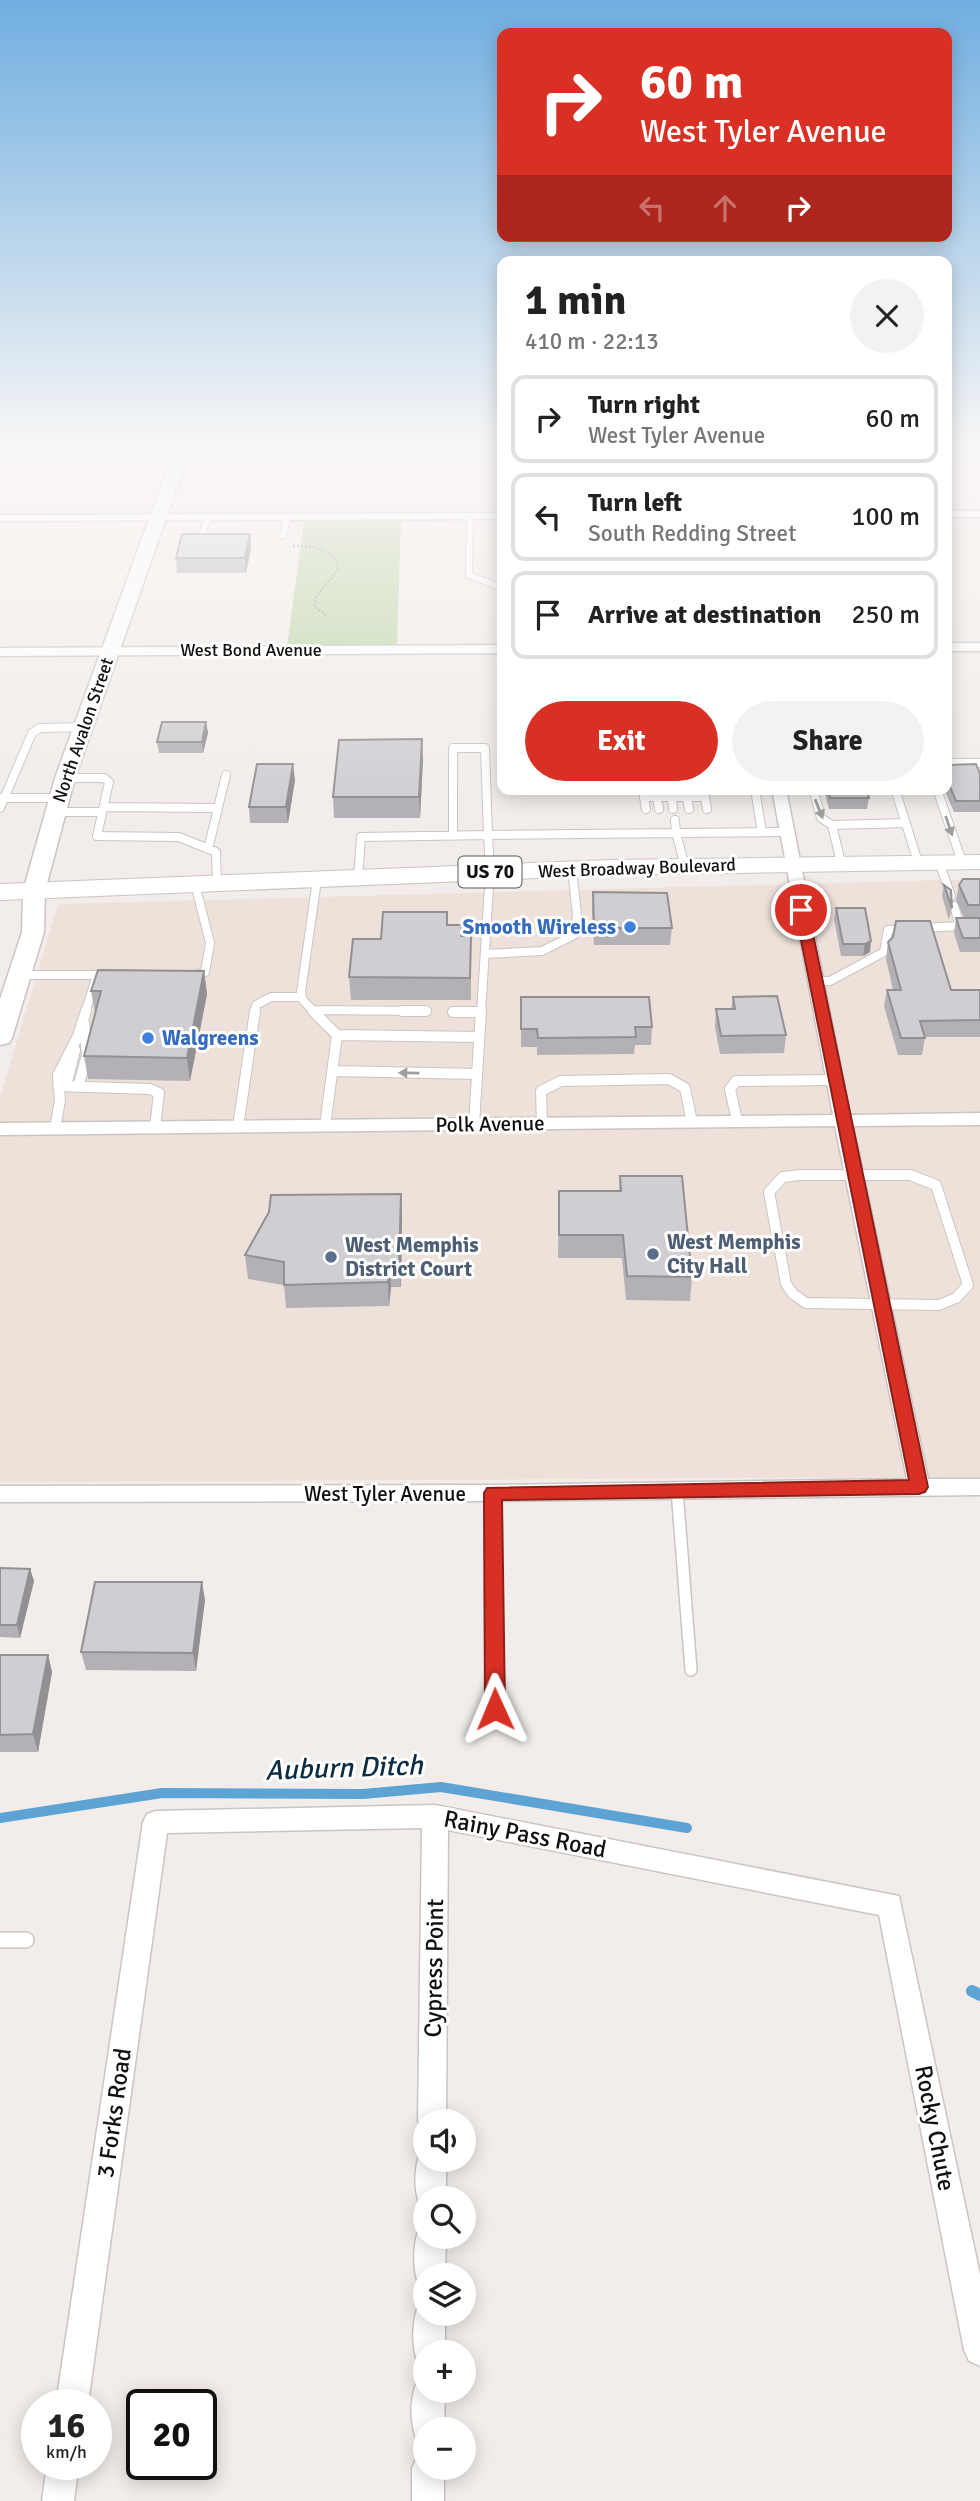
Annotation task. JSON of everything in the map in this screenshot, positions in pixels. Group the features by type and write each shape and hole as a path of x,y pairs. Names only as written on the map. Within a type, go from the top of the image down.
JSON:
{"main road":[{"name":"West Broadway Boulevard","path":"0,892 572,869 950,862"}],"street":[{"name":"North Avalon Street","path":"0,1038 5,1003 33,932 34,891 65,778 140,570"},
{"path":"952,647 980,647"},
{"name":"West Bond Avenue","path":"0,652 497,649"},
{"path":"780,795 853,1175 919,1487"},
{"name":"Polk Avenue","path":"0,1129 980,1119"},
{"name":"West Tyler Avenue","path":"0,1494 493,1493 980,1487"},
{"name":"Rainy Pass Road","path":"156,1822 435,1816 890,1905"},
{"name":"Cypress Point","path":"432,2109 435,1816"},
{"name":"3 Forks Road","path":"74,2389 156,1822"},
{"name":"Rocky Chute","path":"890,1905 980,2350"},
{"path":"58,2501 61,2480"},
{"path":"428,2480 428,2501"}],"lane":[{"path":"469,570 469,575 497,587"},
{"path":"0,808 32,733 40,728 84,727"},
{"path":"453,836 453,748 485,748 490,872 474,1124"},
{"path":"952,763 980,763"},
{"path":"208,849 226,775"},
{"path":"65,778 104,778 109,782 97,836 179,837 216,852 206,884 210,943 205,972 195,976 183,976"},
{"path":"646,809 644,797 664,795"},
{"path":"671,795 673,809"},
{"path":"679,795 705,797 707,809"},
{"path":"756,795 762,832"},
{"path":"815,795 821,818 832,825 906,823"},
{"path":"897,795 906,823 950,862"},
{"path":"938,795 950,862 951,896"},
{"path":"657,797 659,809"},
{"path":"687,797 689,809"},
{"path":"2,798 103,810 216,808"},
{"path":"647,820 649,833"},
{"path":"660,820 662,833"},
{"path":"674,820 685,866"},
{"path":"709,820 711,832"},
{"path":"691,821 693,833"},
{"path":"832,825 841,863"},
{"path":"358,878 361,837 786,832"},
{"path":"485,954 542,952 560,947 574,935 577,915 572,869"},
{"path":"317,880 302,997 337,1035 480,1037"},
{"path":"954,906 960,926"},
{"path":"815,981 830,981 884,952 888,930 970,926"},
{"path":"18,975 110,975"},
{"path":"55,1129 62,1086 97,975"},
{"path":"238,1127 257,1005 260,1000 270,997 302,997"},
{"path":"313,1010 426,1011"},
{"path":"453,1012 481,1012"},
{"path":"78,1087 87,1055 84,1019"},
{"path":"62,1086 58,1075 78,1035"},
{"path":"325,1126 337,1035"},
{"path":"334,1071 477,1074"},
{"path":"542,1124 541,1091 561,1082 669,1079 685,1088 692,1122"},
{"path":"737,1121 730,1089 736,1081 835,1080"},
{"path":"62,1086 137,1088 159,1093 155,1128"},
{"path":"853,1175 910,1175 936,1185 942,1195 968,1285 953,1302 939,1305 806,1303 793,1294 786,1284 769,1192 783,1177 853,1175"},
{"path":"677,1490 691,1670"},
{"path":"493,1493 495,1709"},
{"path":"0,1940 26,1940"}],"path":[{"path":"327,615 314,606 316,597 338,570"}],"shaded area":[{"path":"980,879 980,1477 0,1482 0,1098 58,904"}],"green space":[{"path":"297,570 399,570 397,646 287,647"}],"building":[{"path":"162,722 206,722 202,742 157,742"},
{"path":"422,739 419,797 333,797 339,740"},
{"path":"257,764 293,764 286,807 249,807"},
{"path":"976,764 980,774 980,801 956,801 952,792 952,765"},
{"path":"829,795 868,795 869,798 830,798"},
{"path":"963,879 980,879 980,905 968,905 959,885"},
{"path":"944,885 951,890 952,908"},
{"path":"593,892 667,893 672,928 594,928"},
{"path":"836,908 865,908 871,941 865,944 843,944"},
{"path":"383,912 447,912 447,925 462,925 461,936 471,936 470,978 349,977 353,939 381,939"},
{"path":"956,918 980,918 980,938 963,938"},
{"path":"896,921 930,921 951,990 980,990 980,1020 920,1021 925,1038 901,1038 887,990 901,990 888,942 893,937"},
{"name":"Walgreens","path":"98,970 204,971 187,1058 84,1056 101,991 91,991"},
{"path":"777,996 786,1035 721,1036 716,1009 735,1009 733,997"},
{"path":"521,997 649,997 652,1027 635,1027 636,1037 538,1038 537,1029 521,1029"},
{"name":"West Memphis City Hall","path":"620,1176 682,1176 692,1277 627,1276 623,1235 559,1235 559,1191 621,1191"},
{"name":"West Memphis District Court","path":"401,1194 399,1264 390,1264 388,1282 284,1285 284,1262 245,1255 269,1212 271,1195"},
{"path":"0,1568 30,1569 17,1625 0,1625"},
{"path":"95,1582 202,1582 193,1653 81,1652"},
{"path":"0,1655 48,1655 33,1734 0,1735"}],"waterway":[{"name":"Auburn Ditch","path":"0,1818 162,1793 363,1794 441,1787 687,1828"},
{"name":"Auburn Ditch","path":"972,1991 980,1995"}],"place":[{"name":"Smooth Wireless","path":"630,927"},
{"name":"Walgreens","path":"148,1038"},
{"name":"West Memphis City Hall","path":"653,1254"},
{"name":"West Memphis District Court","path":"331,1257"}],"route":[{"path":"495,1709 493,1493 919,1487 853,1175 801,910"}]}
